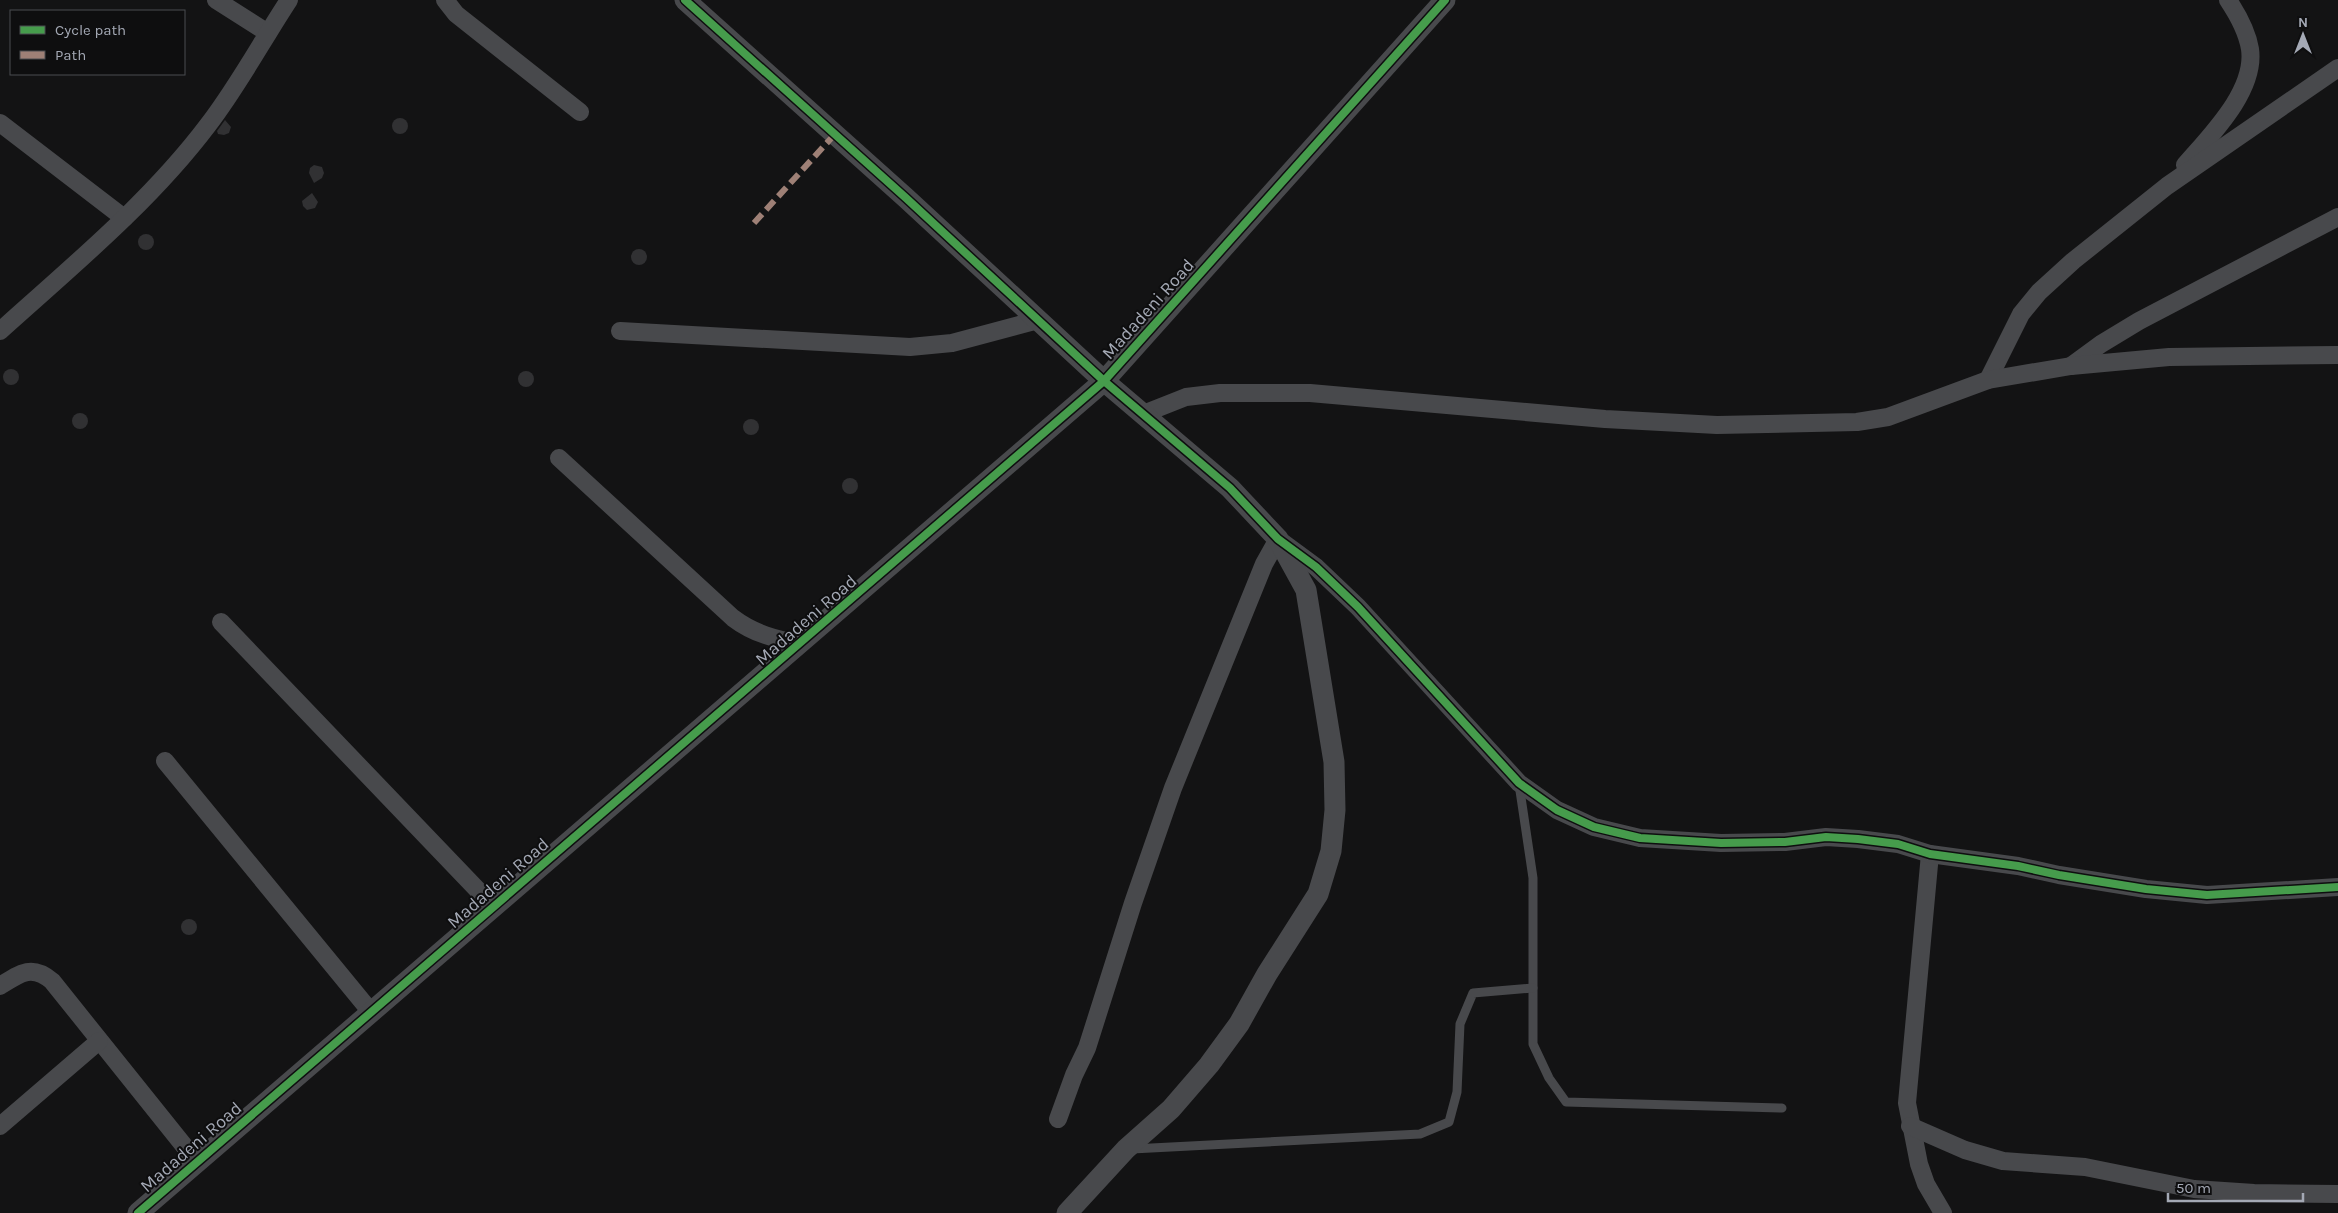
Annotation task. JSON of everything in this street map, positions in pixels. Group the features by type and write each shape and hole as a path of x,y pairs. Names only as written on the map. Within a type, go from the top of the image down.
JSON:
{"street":[{"path":"216,0 268,34"},
{"path":"0,331 124,218 208,125 289,0"},
{"path":"445,0 456,14 580,112"},
{"path":"685,0 899,191 1104,381 1230,488 1278,539 1316,567 1358,607 1519,783 1557,810 1594,827 1640,838 1721,843 1785,842 1826,837 1898,844 1930,854 2018,866 2059,876 2146,890 2207,894 2338,887"},
{"name":"Madadeni Road","path":"138,1213 1104,381 1445,0"},
{"path":"2167,186 2236,103 2246,74 2250,51 2245,31 2228,0"},
{"path":"1988,380 2021,314 2039,292 2073,261 2167,186 2338,68"},
{"path":"0,123 124,218"},
{"path":"2071,366 2101,344 2139,321 2338,217"},
{"path":"620,331 910,347 952,343 1038,320"},
{"path":"1143,414 1186,397 1220,393 1310,393 1605,420 1717,424 1857,422 1888,417 1988,380 2071,366 2169,357 2338,355"},
{"path":"559,458 733,618 746,628 761,634 800,644"},
{"path":"1058,1119 1074,1075 1087,1048 1124,930 1173,788 1264,564 1278,539"},
{"path":"1068,1213 1126,1149 1171,1109 1209,1066 1239,1024 1267,974 1318,894 1331,851 1335,810 1334,762 1306,590 1278,539"},
{"path":"221,622 493,906"},
{"path":"165,761 371,1012"},
{"path":"1930,854 1907,1103 1919,1164 1926,1184 1942,1213"},
{"path":"0,986 15,976 35,971 42,973 65,996 197,1162"},
{"path":"0,1126 99,1041"},
{"path":"1910,1126 1965,1150 2002,1161 2085,1167 2194,1189 2254,1193 2338,1194"}],"lane":[{"path":"1519,783 1533,878 1533,1044 1549,1078 1566,1102 1782,1108"},
{"path":"1126,1149 1420,1134 1449,1122 1457,1092 1460,1024 1473,993 1533,988"}],"building":[{"path":"400,118 408,126 400,134 392,126"},
{"path":"225,120 231,127 229,133 224,135 218,134 217,131"},
{"path":"314,165 322,167 324,173 322,178 314,183 309,173 310,168"},
{"path":"312,193 318,202 315,208 307,210 303,206 302,201"},
{"path":"146,234 154,242 146,250 138,242"},
{"path":"639,249 647,257 639,265 631,257"},
{"path":"11,369 19,377 11,385 3,377"},
{"path":"526,371 534,379 526,387 518,379"},
{"path":"80,413 88,421 80,429 72,421"},
{"path":"751,419 759,427 751,435 743,427"},
{"path":"850,478 858,486 850,494 842,486"},
{"path":"189,919 197,927 189,935 181,927"}],"marked path":[{"path":"754,223 835,134"}],"cycle path":[{"path":"685,0 906,198 1104,381 1230,488 1278,539 1316,567 1358,607 1519,783 1557,810 1594,827 1640,838 1721,843 1785,842 1826,837 1858,839 1898,844 1930,854 2018,866 2059,875 2146,889 2207,895 2338,887"},
{"path":"138,1213 1104,381 1445,0"}]}
